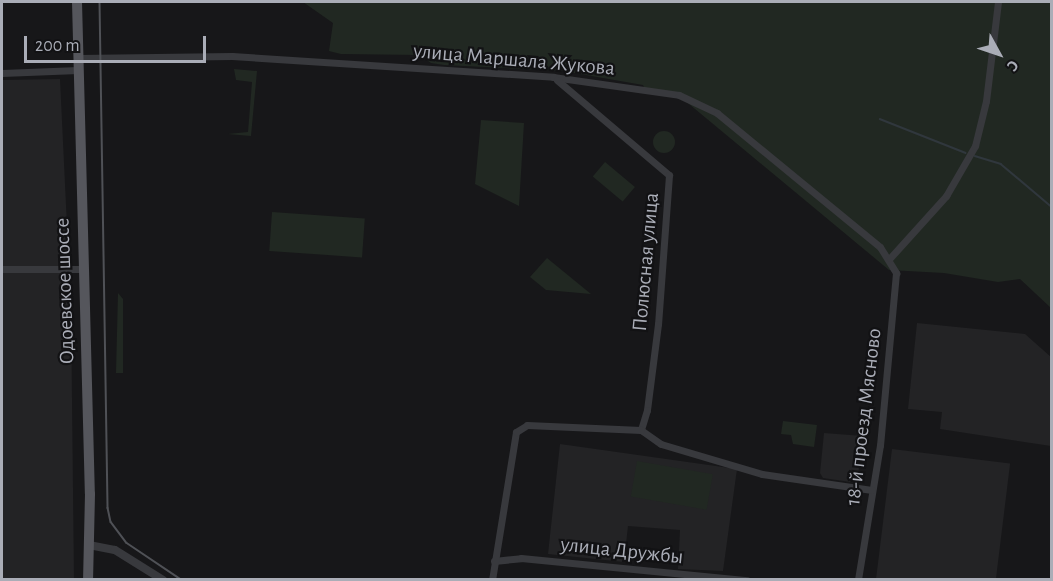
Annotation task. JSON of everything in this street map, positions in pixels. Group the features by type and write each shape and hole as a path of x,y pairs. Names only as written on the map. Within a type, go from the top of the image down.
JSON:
{"main road":[{"name":"Одоевское шоссе","path":"77,2 84,269 88,579"}],"street":[{"path":"890,258 946,196 975,146 986,101 998,2"},
{"name":"улица Маршала Жукова","path":"78,58 232,56 553,77 696,100 731,124 890,258"},
{"path":"2,73 78,70"},
{"name":"Полюсная улица","path":"553,77 669,175 658,324 647,410 641,430"},
{"name":"18-й проезд Мясново","path":"858,579 872,490 896,273 890,258"},
{"path":"2,269 84,269"},
{"path":"492,579 512,438 527,425 641,430 661,444 762,474 872,490"},
{"path":"89,544 115,550 163,579"},
{"name":"улица Дружбы","path":"495,561 521,558 669,576 747,579"}],"shaded area":[{"path":"303,2 1051,2 1051,308 1020,279 998,282 944,273 889,270 683,99 647,93 643,85 563,71 444,65 431,63 420,55 341,54 329,51 333,23"},
{"path":"234,69 257,71 251,136 228,134 248,132 252,82 236,80"},
{"path":"60,79 71,310 74,579 2,579 2,80"},
{"path":"481,120 524,123 519,206 475,184"},
{"path":"664,131 672,134 675,142 672,150 664,153 656,150 653,142 656,134"},
{"path":"605,162 635,187 623,202 593,177"},
{"path":"272,212 365,218 362,257 269,251"},
{"path":"547,258 591,294 546,290 530,277"},
{"path":"118,293 123,299 123,373 116,373"},
{"path":"917,323 1025,334 1051,357 1051,446 940,429 942,412 908,409"},
{"path":"783,421 817,425 814,447 793,444 791,435 781,434"},
{"path":"824,433 863,436 857,483 823,478 820,473"},
{"path":"560,444 737,469 723,571 678,569 680,530 628,526 624,562 548,554"},
{"path":"892,449 1010,464 996,580 876,580"},
{"path":"637,461 713,474 707,510 631,496"}],"waterway":[{"path":"880,119 966,153"},
{"path":"975,156 1001,164 1052,207"}],"tram line":[{"path":"100,2 108,508 111,522 127,543 182,580"}]}
